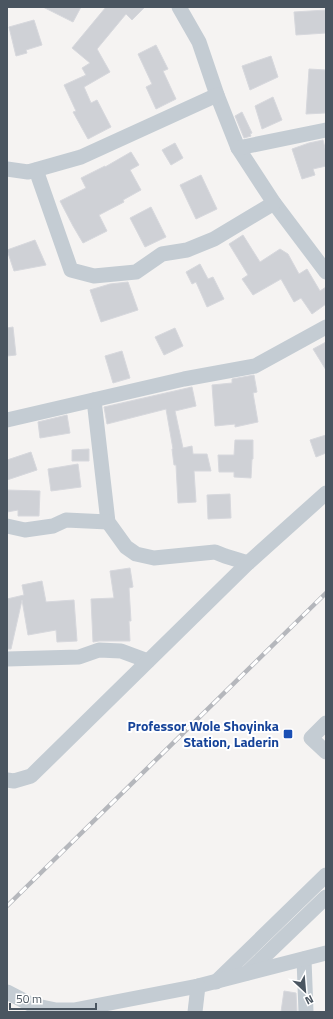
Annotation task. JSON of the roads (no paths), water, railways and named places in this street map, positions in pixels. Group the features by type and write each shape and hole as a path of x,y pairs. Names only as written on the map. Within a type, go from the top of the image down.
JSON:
{"street":[{"path":"179,7 199,42 238,148 274,203 326,272"},
{"path":"7,169 28,172 81,157 218,94"},
{"path":"238,148 326,130"},
{"path":"36,170 71,270 94,276 136,272 162,254 187,250 214,240 274,203"},
{"path":"7,420 184,379 256,366 326,327"},
{"path":"94,400 108,522 126,547 136,554 154,558 215,552 248,563"},
{"path":"7,780 14,781 31,776 248,563 326,493"},
{"path":"7,526 25,530 53,526 66,520 108,522"},
{"path":"7,659 79,657 99,650 121,650 148,661"},
{"path":"326,723 311,738 326,752"},
{"path":"216,982 326,875"},
{"path":"247,974 326,897"},
{"path":"296,904 307,915"},
{"path":"289,933 288,948 299,960 306,1012"},
{"path":"7,992 19,1006 32,1005 56,1010 74,1010 216,982 326,953"},
{"path":"194,1012 198,986"}],"railway":[{"path":"7,906 326,593"}],"place":[{"name":"Professor Wole Shoyinka Station, Laderin","path":"288,734"}]}
